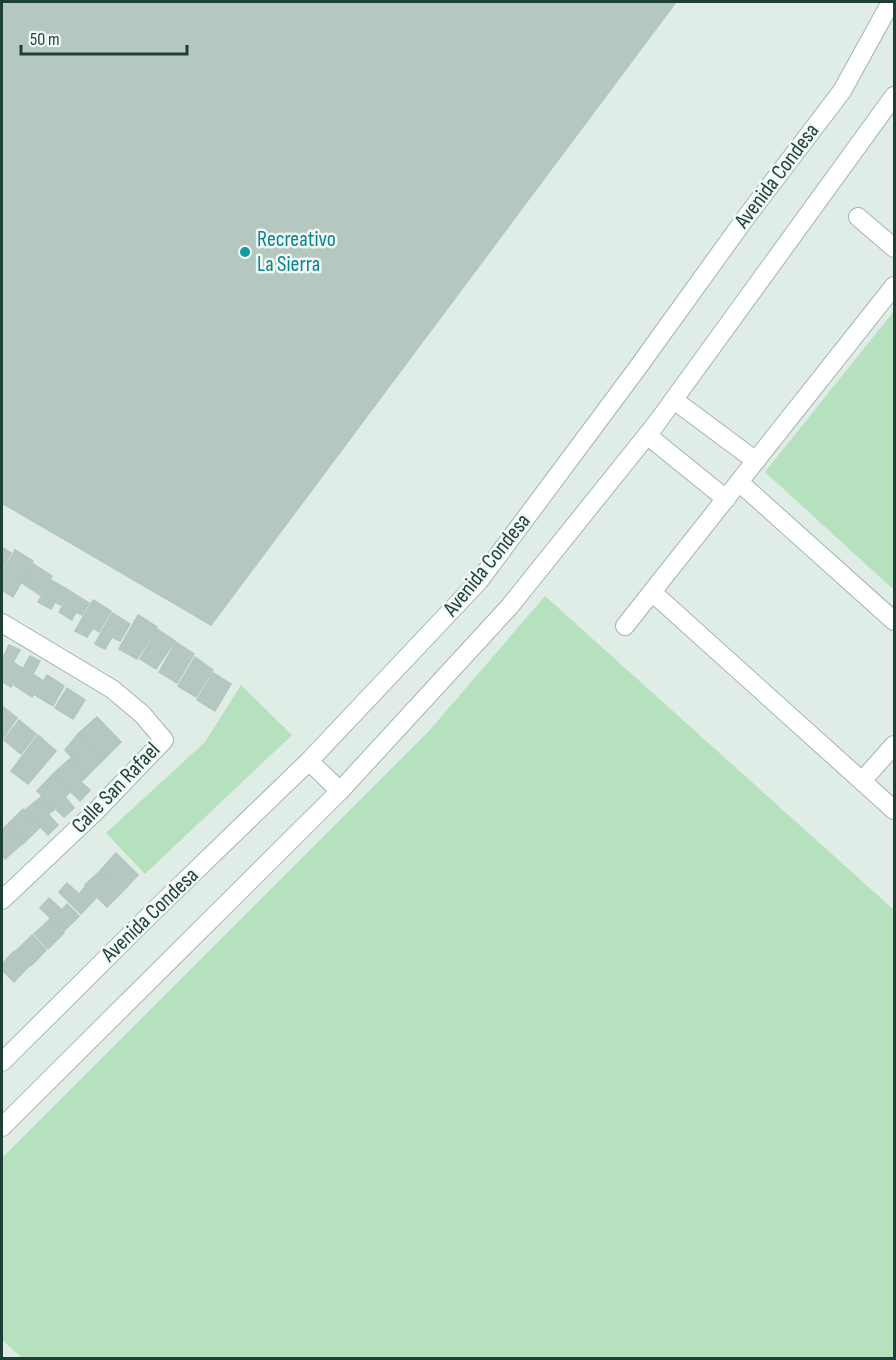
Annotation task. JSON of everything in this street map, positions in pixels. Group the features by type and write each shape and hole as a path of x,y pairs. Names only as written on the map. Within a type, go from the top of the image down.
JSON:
{"street":[{"name":"Avenida Condesa","path":"2,1062 309,761 479,581 747,216 842,91 891,2"},
{"name":"Avenida Condesa","path":"2,1127 340,791 510,606 674,400 894,96"},
{"path":"858,217 894,248"},
{"path":"625,626 894,286"},
{"path":"674,400 756,461"},
{"path":"647,435 726,499"},
{"path":"739,482 894,621"},
{"path":"652,592 894,810"},
{"name":"Calle San Rafael","path":"2,623 112,689 142,714 164,740 95,812 2,900"},
{"path":"862,781 894,745"},
{"path":"309,761 340,791"}],"green space":[{"path":"894,311 894,590 765,472"},
{"path":"545,596 894,910 894,1358 22,1358 2,1340 2,1158 429,731"},
{"path":"241,685 292,735 145,874 106,833 205,742"}],"building":[{"name":"Recreativo La Sierra","path":"2,2 676,2 211,625 2,503"},
{"path":"2,547 11,553 2,570"},
{"path":"15,550 33,561 13,597 2,590 2,573"},
{"path":"33,564 52,576 40,595 22,583"},
{"path":"51,580 70,591 61,605 55,602 51,609 38,602"},
{"path":"71,592 89,603 82,615 76,612 72,620 59,612"},
{"path":"93,600 111,611 99,632 93,628 87,637 75,631"},
{"path":"112,613 130,624 120,641 112,637 105,649 95,644"},
{"path":"138,615 157,627 137,659 119,649"},
{"path":"157,629 175,641 156,669 140,659"},
{"path":"176,642 194,654 177,683 159,672"},
{"path":"9,645 20,650 13,662 22,668 11,687 2,681 2,660"},
{"path":"30,656 40,661 33,674 42,680 32,697 14,685"},
{"path":"195,657 213,670 196,697 178,686"},
{"path":"213,673 231,684 215,711 197,700"},
{"path":"47,675 64,686 53,706 35,695"},
{"path":"67,688 85,700 73,719 55,708"},
{"path":"2,706 17,718 3,738 2,737"},
{"path":"97,717 121,742 104,759 79,733"},
{"path":"19,720 36,734 21,754 4,740"},
{"path":"79,733 104,759 88,775 65,750"},
{"path":"38,735 56,751 28,784 11,771"},
{"path":"72,757 88,775 81,782 90,790 80,801 53,774"},
{"path":"53,774 71,791 65,797 74,808 64,817 37,791"},
{"path":"42,796 54,810 48,814 58,825 48,835 25,810"},
{"path":"23,809 40,827 23,844 6,826"},
{"path":"6,826 23,843 5,859 2,854 2,830"},
{"path":"116,853 138,875 123,891 101,870"},
{"path":"100,871 122,892 107,907 85,885"},
{"path":"67,883 79,894 85,887 96,898 81,914 59,892"},
{"path":"49,898 62,910 67,904 79,916 64,931 40,908"},
{"path":"50,919 64,933 48,949 34,934"},
{"path":"32,935 46,950 31,966 16,951"},
{"path":"14,951 29,966 14,982 2,970 2,964"}],"place":[{"name":"Recreativo La Sierra","path":"245,252"}]}
